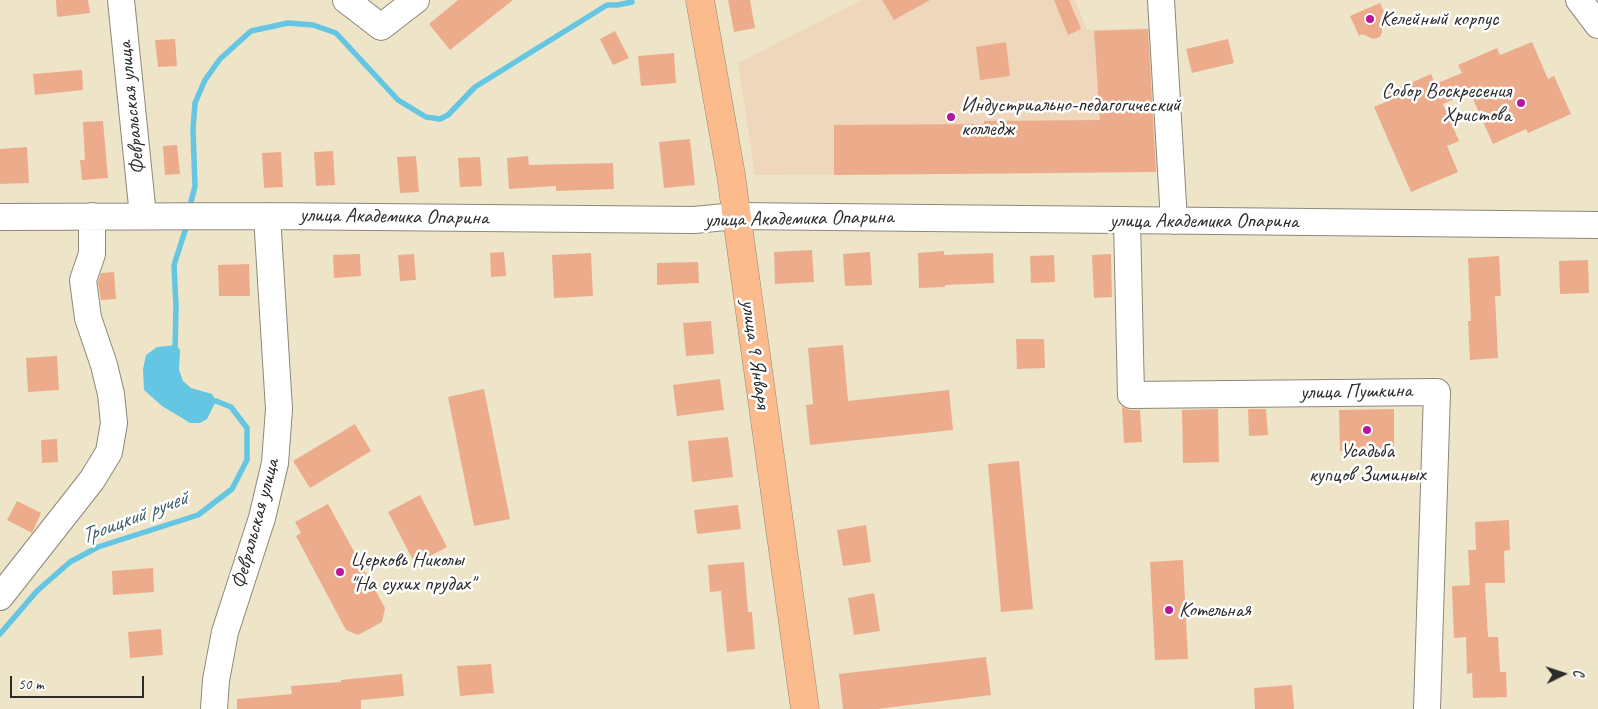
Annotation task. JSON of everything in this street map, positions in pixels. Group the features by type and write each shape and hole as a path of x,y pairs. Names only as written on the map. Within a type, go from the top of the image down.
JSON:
{"main road":[{"name":"улица 9 Января","path":"700,0 729,165 805,709"}],"street":[{"name":"Февральская улица","path":"122,0 143,216"},
{"path":"346,0 381,27 416,0"},
{"path":"1162,0 1174,221"},
{"path":"1579,0 1598,24"},
{"path":"0,597 92,480 109,452 114,424 111,394 104,365 88,318 84,280 92,254 92,216"},
{"name":"Февральская улица","path":"214,709 216,680 225,632 262,518 275,463 279,409 267,216"},
{"name":"улица Академика Опарина","path":"0,217 267,216 684,220 736,216 1598,225"},
{"name":"улица Пушкина","path":"1127,221 1131,395 1437,392 1427,709"}],"shaded area":[{"name":"Индустриально-педагогический колледж","path":"862,0 1075,0 1087,30 1151,28 1159,172 755,175 738,63"}],"water":[{"path":"176,345 180,350 179,370 183,381 191,388 212,394 216,401 207,419 200,423 190,423 162,406 144,390 143,369 146,355 157,347"}],"building":[{"path":"56,0 88,0 90,13 57,17"},
{"path":"458,0 513,0 450,50 429,24"},
{"path":"728,0 750,0 755,28 734,32"},
{"path":"882,0 930,0 894,20"},
{"path":"1054,0 1069,0 1081,29 1068,35"},
{"name":"Келейный корпус","path":"1380,3 1389,23 1382,26 1380,37 1373,39 1362,34 1359,36 1350,16"},
{"path":"1148,29 1156,172 834,175 834,125 984,124 984,121 1100,120 1094,31"},
{"path":"615,31 629,58 613,65 600,39"},
{"path":"175,39 177,66 158,67 155,40"},
{"path":"1228,39 1234,63 1192,73 1186,49"},
{"path":"1006,42 1010,76 980,80 976,47"},
{"path":"1532,42 1548,79 1554,76 1571,114 1528,133 1526,129 1493,144 1470,92 1443,104 1459,141 1447,146 1458,172 1411,192 1374,107 1388,101 1385,94 1431,74 1435,84 1462,73 1458,65 1497,48 1500,55"},
{"path":"674,53 676,83 641,86 638,56"},
{"path":"82,70 83,90 35,95 33,74"},
{"path":"103,121 108,178 82,180 80,160 85,160 83,122"},
{"path":"690,139 695,185 664,188 659,142"},
{"path":"177,145 180,174 165,175 163,146"},
{"path":"27,147 29,183 0,184 0,149"},
{"path":"333,151 335,185 316,186 314,152"},
{"path":"281,152 283,187 264,188 262,153"},
{"path":"416,156 419,192 400,193 397,157"},
{"path":"528,156 529,165 613,163 614,189 556,191 556,186 509,189 507,158"},
{"path":"480,157 482,186 460,187 458,158"},
{"path":"812,250 814,282 775,284 774,252"},
{"path":"944,251 944,255 993,253 994,283 919,288 918,253"},
{"path":"504,252 506,276 491,277 490,253"},
{"path":"870,252 872,285 845,286 843,254"},
{"path":"591,253 593,296 554,298 552,255"},
{"path":"360,254 361,276 334,278 333,255"},
{"path":"414,254 416,280 400,281 398,255"},
{"path":"1111,254 1112,297 1094,298 1092,255"},
{"path":"1054,255 1055,282 1031,283 1030,256"},
{"path":"1499,256 1501,296 1495,296 1498,358 1470,360 1468,321 1471,321 1468,258"},
{"path":"1588,260 1589,293 1560,294 1559,261"},
{"path":"698,262 699,283 657,285 657,263"},
{"path":"249,264 250,296 219,296 218,265"},
{"path":"114,272 116,299 101,300 98,282 101,273"},
{"path":"711,321 714,354 686,356 683,323"},
{"path":"1016,339 1044,339 1045,368 1017,369"},
{"path":"843,345 848,401 949,390 953,430 810,445 806,405 813,404 808,348"},
{"path":"57,356 59,390 28,392 26,358"},
{"path":"720,379 724,410 677,416 673,385"},
{"path":"484,389 510,519 474,526 448,397"},
{"path":"1122,407 1140,410 1142,442 1124,443"},
{"path":"1218,409 1219,462 1183,463 1182,410"},
{"path":"1248,409 1266,409 1268,435 1249,436"},
{"path":"1394,409 1394,450 1340,451 1339,410"},
{"path":"355,424 371,451 310,488 293,461"},
{"path":"728,437 733,477 692,482 688,441"},
{"path":"57,439 58,462 42,463 41,440"},
{"path":"1019,461 1033,609 1001,612 988,464"},
{"path":"420,495 447,547 415,564 388,512"},
{"path":"17,501 41,513 32,533 7,520"},
{"name":"Церковь Николы \"На сухих прудах\"","path":"328,504 385,608 382,622 358,635 346,630 296,536 301,533 295,522"},
{"path":"738,505 741,529 697,534 694,510"},
{"path":"1509,520 1510,550 1504,551 1505,583 1485,583 1488,637 1498,637 1500,672 1506,672 1507,697 1473,698 1472,673 1467,674 1466,637 1454,638 1452,586 1470,585 1468,550 1476,550 1475,522"},
{"path":"866,525 871,562 843,566 837,530"},
{"name":"Котельная","path":"1183,560 1188,659 1155,660 1150,562"},
{"path":"744,562 748,612 752,612 755,649 727,652 721,591 710,592 708,565"},
{"path":"153,568 154,592 113,595 112,571"},
{"path":"874,593 880,631 854,635 848,598"},
{"path":"161,629 163,655 130,658 128,632"},
{"path":"986,657 991,695 877,709 843,709 839,674"},
{"path":"491,664 494,693 460,696 457,666"},
{"path":"402,674 404,696 361,700 361,709 237,709 237,699 292,694 291,686"},
{"path":"1292,685 1294,709 1255,709 1254,688"}],"waterway":[{"name":"Троицкий ручей","path":"191,202 195,186 193,129 195,103 205,80 220,59 251,31 288,23 313,25 336,33 398,100 426,117 440,119 448,115 475,87 607,5 632,2"},
{"name":"Троицкий ручей","path":"175,352 176,306 174,265 185,231"},
{"name":"Троицкий ручей","path":"0,634 37,591 70,562 98,547 198,515 232,489 247,460 247,428 231,407 216,401 210,401"}],"place":[{"name":"Келейный корпус","path":"1370,19"},
{"name":"Собор Воскресения Христова","path":"1521,103"},
{"name":"Индустриально-педагогический колледж","path":"951,117"},
{"name":"Усадьба купцов Зиминых","path":"1367,430"},
{"name":"Церковь Николы \"На сухих прудах\"","path":"340,572"},
{"name":"Котельная","path":"1169,610"}]}
